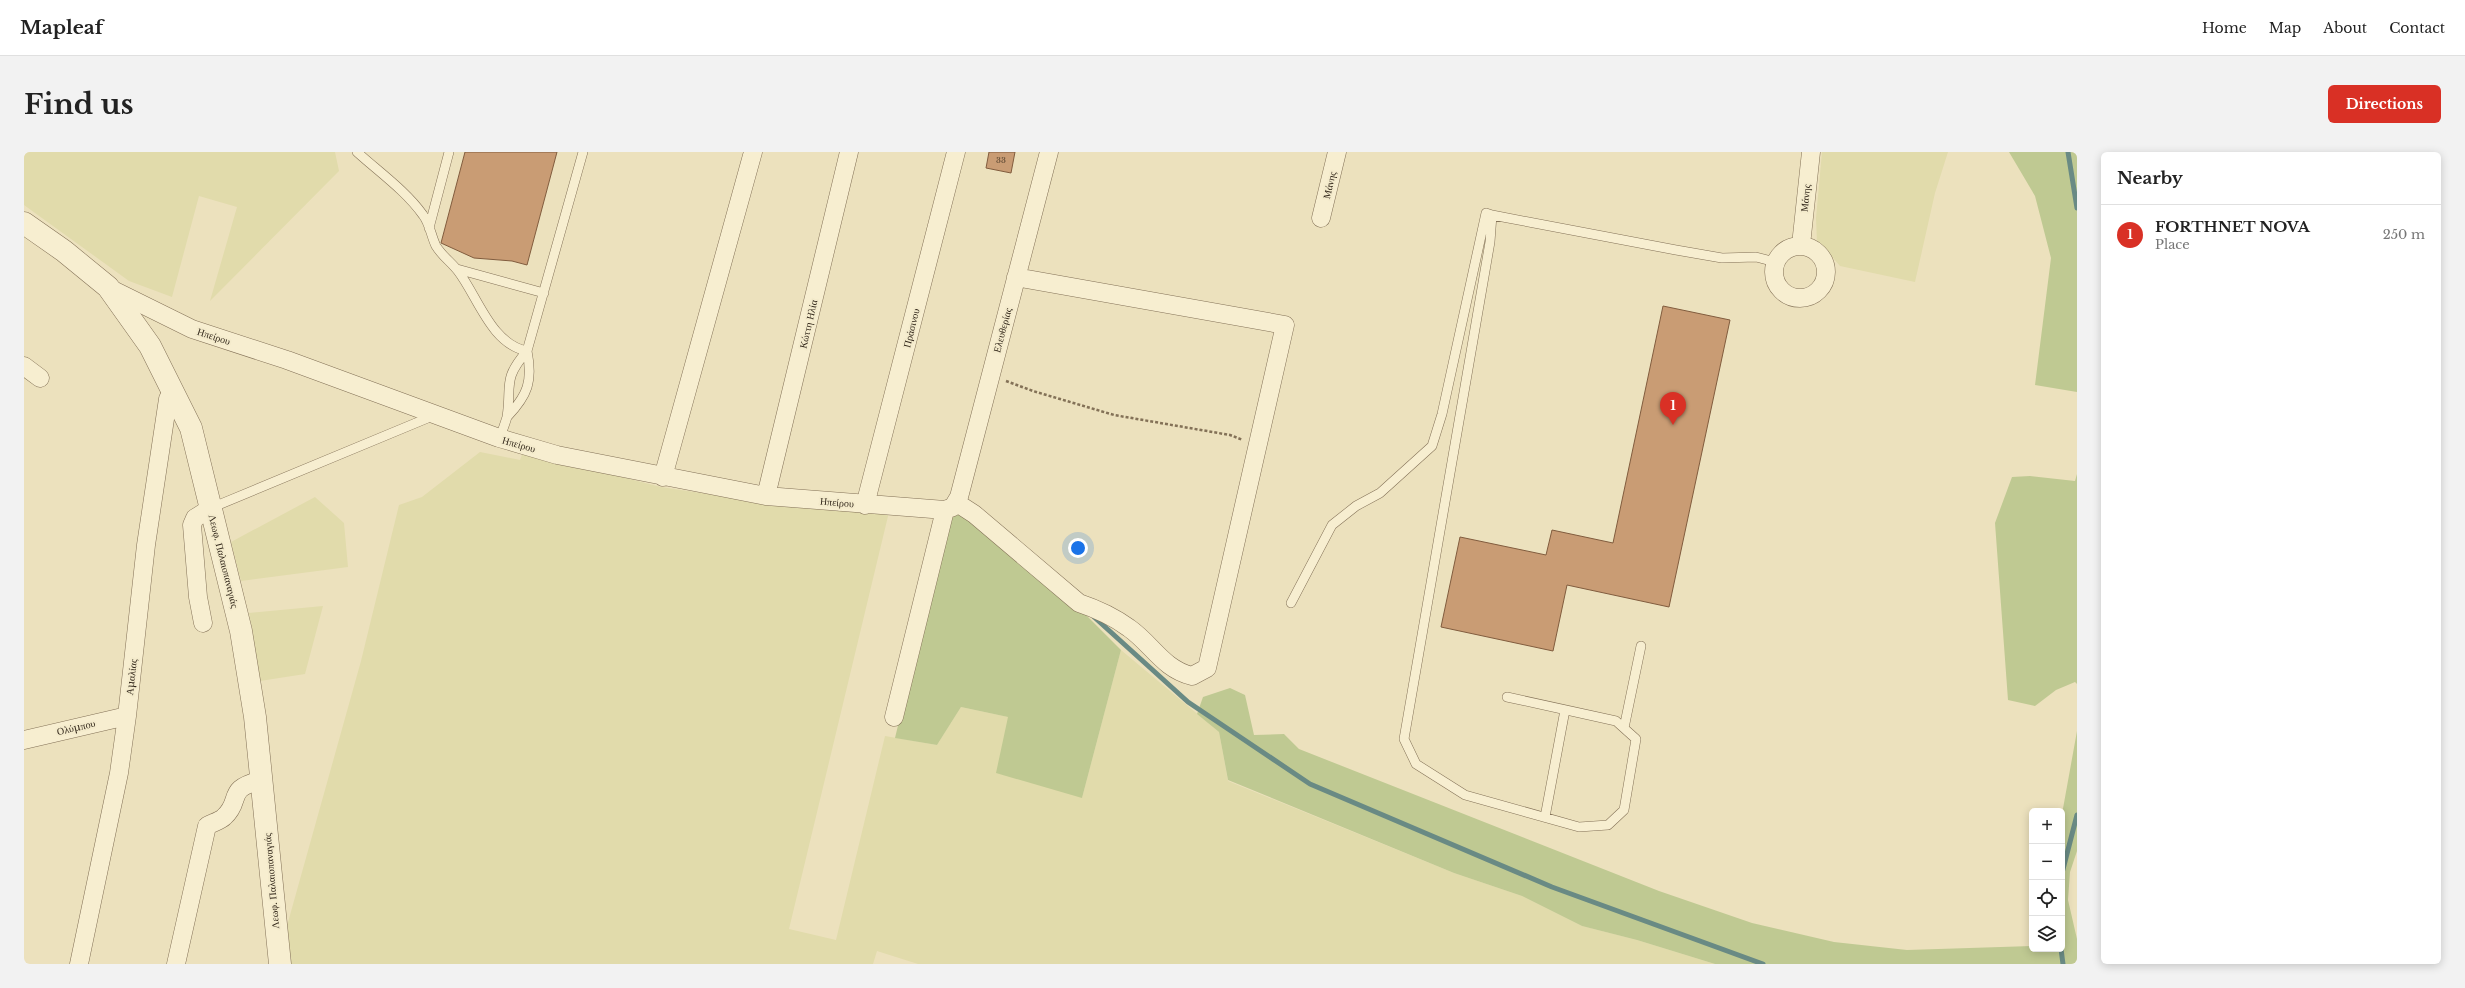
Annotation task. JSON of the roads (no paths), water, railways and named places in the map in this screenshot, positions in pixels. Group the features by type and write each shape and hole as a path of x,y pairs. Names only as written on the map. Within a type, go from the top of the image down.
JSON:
{"street":[{"path":"663,476 753,152"},
{"name":"Κώττη Ηλία","path":"766,496 805,342 849,152"},
{"name":"Πράσινου","path":"865,505 956,152"},
{"name":"Ελευθερίας","path":"894,717 952,506 991,375 1049,152"},
{"name":"Μάνης","path":"1321,218 1337,152"},
{"name":"Μάνης","path":"1801,245 1811,152"},
{"name":"Λεωφ. Παλαιοπαναγιάς","path":"24,223 64,251 108,287 150,346 173,389 191,428 240,631 255,717 280,964"},
{"path":"1801,245 1815,250 1824,261 1827,275 1821,288 1811,296 1799,299 1787,295 1778,286 1774,274 1775,262 1786,250 1801,245"},
{"path":"952,506 974,514 1079,603 1100,611 1130,628 1166,664 1179,673 1192,676 1207,668 1285,325 1016,277"},
{"name":"Ηπείρου","path":"108,287 192,329 287,360 499,438 557,455 766,496 865,505 952,506"},
{"path":"24,366 40,378"},
{"name":"Αμαλίας","path":"79,964 109,823 128,716 146,545 168,399 173,389"},
{"path":"203,623 198,597 192,525 195,518 211,508"},
{"name":"Ολύμπου","path":"24,740 128,716"},
{"path":"176,964 207,826 226,815 237,792 247,784 262,780"}],"lane":[{"path":"357,152 413,203 424,216 442,256 457,270 493,327 506,342 516,349 527,351"},
{"path":"429,228 449,152"},
{"path":"499,438 507,417 511,373 515,365 527,351 583,152"},
{"path":"1291,603 1332,525 1356,506 1380,493 1432,446 1442,414 1486,214 1722,258 1756,257 1775,262"},
{"path":"1492,215 1490,242 1404,739 1416,764 1466,795 1579,827 1608,825 1624,810 1636,739 1616,722 1507,697"},
{"path":"457,270 544,293"},
{"path":"507,417 520,403 526,391 531,370 527,351"},
{"path":"211,508 435,415"},
{"path":"1624,728 1641,646"},
{"path":"1545,818 1565,710"}],"waterway":[{"path":"2068,152 2077,208"},
{"path":"1093,616 1188,702 1310,784 1552,887 1763,964"},
{"path":"2065,861 2077,815"},
{"path":"2061,952 2063,964"}],"place":[{"name":"FORTHNET NOVA","path":"1673,425"}]}
